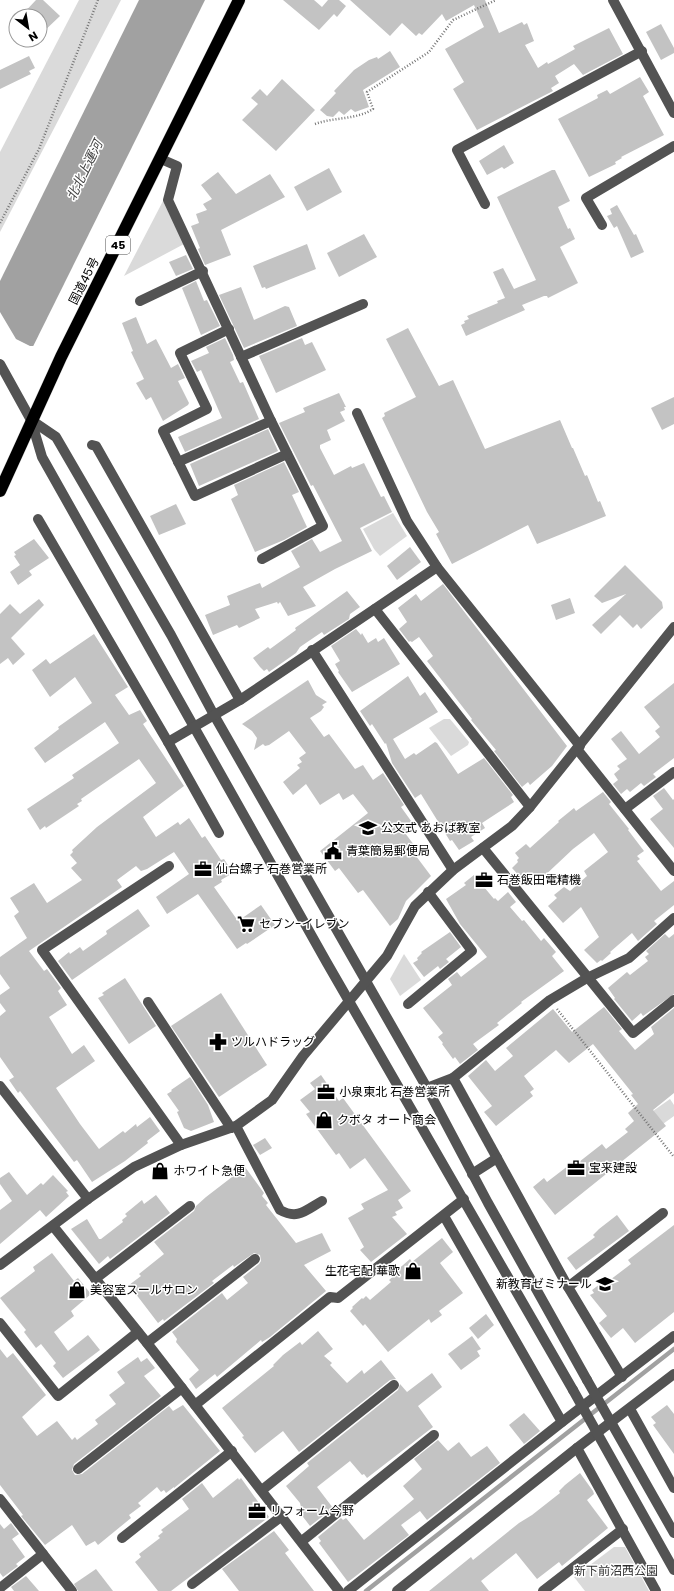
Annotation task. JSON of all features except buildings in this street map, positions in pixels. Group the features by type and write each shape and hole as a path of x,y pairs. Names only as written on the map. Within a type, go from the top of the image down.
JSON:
{"highway":[{"name":"国道45号","path":"0,491 31,420 239,0"}],"street":[{"path":"613,0 642,51 674,113"},
{"path":"485,204 457,150 642,51"},
{"path":"602,225 586,198 674,146"},
{"path":"161,158 176,166 168,200 271,421 323,526 262,559"},
{"path":"140,301 202,271"},
{"path":"241,357 363,304"},
{"path":"228,329 180,353 207,409 163,430 194,496 287,454"},
{"path":"0,364 31,420 42,457 674,1570"},
{"path":"357,413 407,521 437,568 674,871"},
{"path":"31,420 56,437 171,635 214,716 367,981 427,1088 472,1174 674,1533"},
{"path":"178,462 271,421"},
{"path":"92,444 96,446 240,700"},
{"path":"38,519 168,742 219,833"},
{"path":"168,742 240,700 312,650 437,568"},
{"path":"375,609 530,807"},
{"path":"0,1265 88,1199 134,1167 182,1145 233,1127 272,1100 303,1056 387,956 415,906 428,892 453,870 512,826 530,807 674,627"},
{"path":"312,650 453,870"},
{"path":"625,809 674,772"},
{"path":"483,848 633,1033 674,1000"},
{"path":"169,866 42,950 182,1145"},
{"path":"408,1004 472,950 428,892"},
{"path":"427,1088 452,1078 550,1000 588,978 629,958 674,918"},
{"path":"148,1002 233,1127 280,1210 289,1215 298,1214 322,1201"},
{"path":"452,1078 568,1287 622,1377"},
{"path":"0,1086 88,1199"},
{"path":"472,1174 497,1158"},
{"path":"195,1405 330,1298 338,1298 464,1199"},
{"path":"95,1279 190,1206"},
{"path":"568,1287 663,1213"},
{"path":"444,1216 562,1422"},
{"path":"53,1226 147,1343 302,1541 339,1591"},
{"path":"147,1343 255,1259"},
{"path":"0,1323 58,1396 138,1332"},
{"path":"348,1591 562,1422 674,1336"},
{"path":"397,1591 577,1448 674,1374"},
{"path":"262,1490 394,1385"},
{"path":"78,1469 182,1388"},
{"path":"630,1409 674,1488"},
{"path":"302,1541 434,1435"},
{"path":"577,1448 656,1591"},
{"path":"122,1538 232,1452"},
{"path":"0,1499 72,1591"},
{"path":"192,1584 282,1516"},
{"path":"543,1591 623,1529"},
{"path":"0,1588 43,1554"}],"path":[{"path":"0,223 39,149 98,0"},
{"path":"315,124 326,120 347,118 374,109 367,92 429,52 453,20 496,0"},
{"path":"550,1000 674,1157"}],"green space":[{"path":"79,0 121,0 0,232 0,152"},
{"path":"163,201 184,244 124,276"},
{"path":"393,513 407,536 380,556 374,549 363,529"},
{"path":"444,719 450,719 469,742 468,745 451,756 429,728"},
{"path":"404,954 421,980 400,996 390,979"},
{"path":"670,1099 674,1105 674,1116 656,1129 646,1116"},
{"name":"新下前沼西公園","path":"614,1547 625,1547 649,1591 585,1591 574,1577"}],"water":[{"name":"北北上運河","path":"139,0 205,0 0,413 0,281"}],"pier":[{"path":"0,312 16,339 30,346 36,346 0,415"}],"waterway":[{"path":"366,1591 674,1349"}],"place":[{"name":"公文式 あおば教室","path":"368,828"},
{"name":"青葉簡易郵便局","path":"333,851"},
{"name":"仙台螺子 石巻営業所","path":"203,869"},
{"name":"石巻飯田電精機","path":"484,880"},
{"name":"セブン-イレブン","path":"246,924"},
{"name":"ツルハドラッグ","path":"218,1042"},
{"name":"小泉東北 石巻営業所","path":"326,1092"},
{"name":"クボタ オート商会","path":"324,1120"},
{"name":"宝来建設","path":"576,1168"},
{"name":"ホワイト急便","path":"160,1171"},
{"name":"生花宅配 華歌","path":"413,1271"},
{"name":"新教育ゼミナール","path":"605,1284"},
{"name":"美容室スールサロン","path":"77,1290"},
{"name":"リフォーム今野","path":"257,1511"}]}
